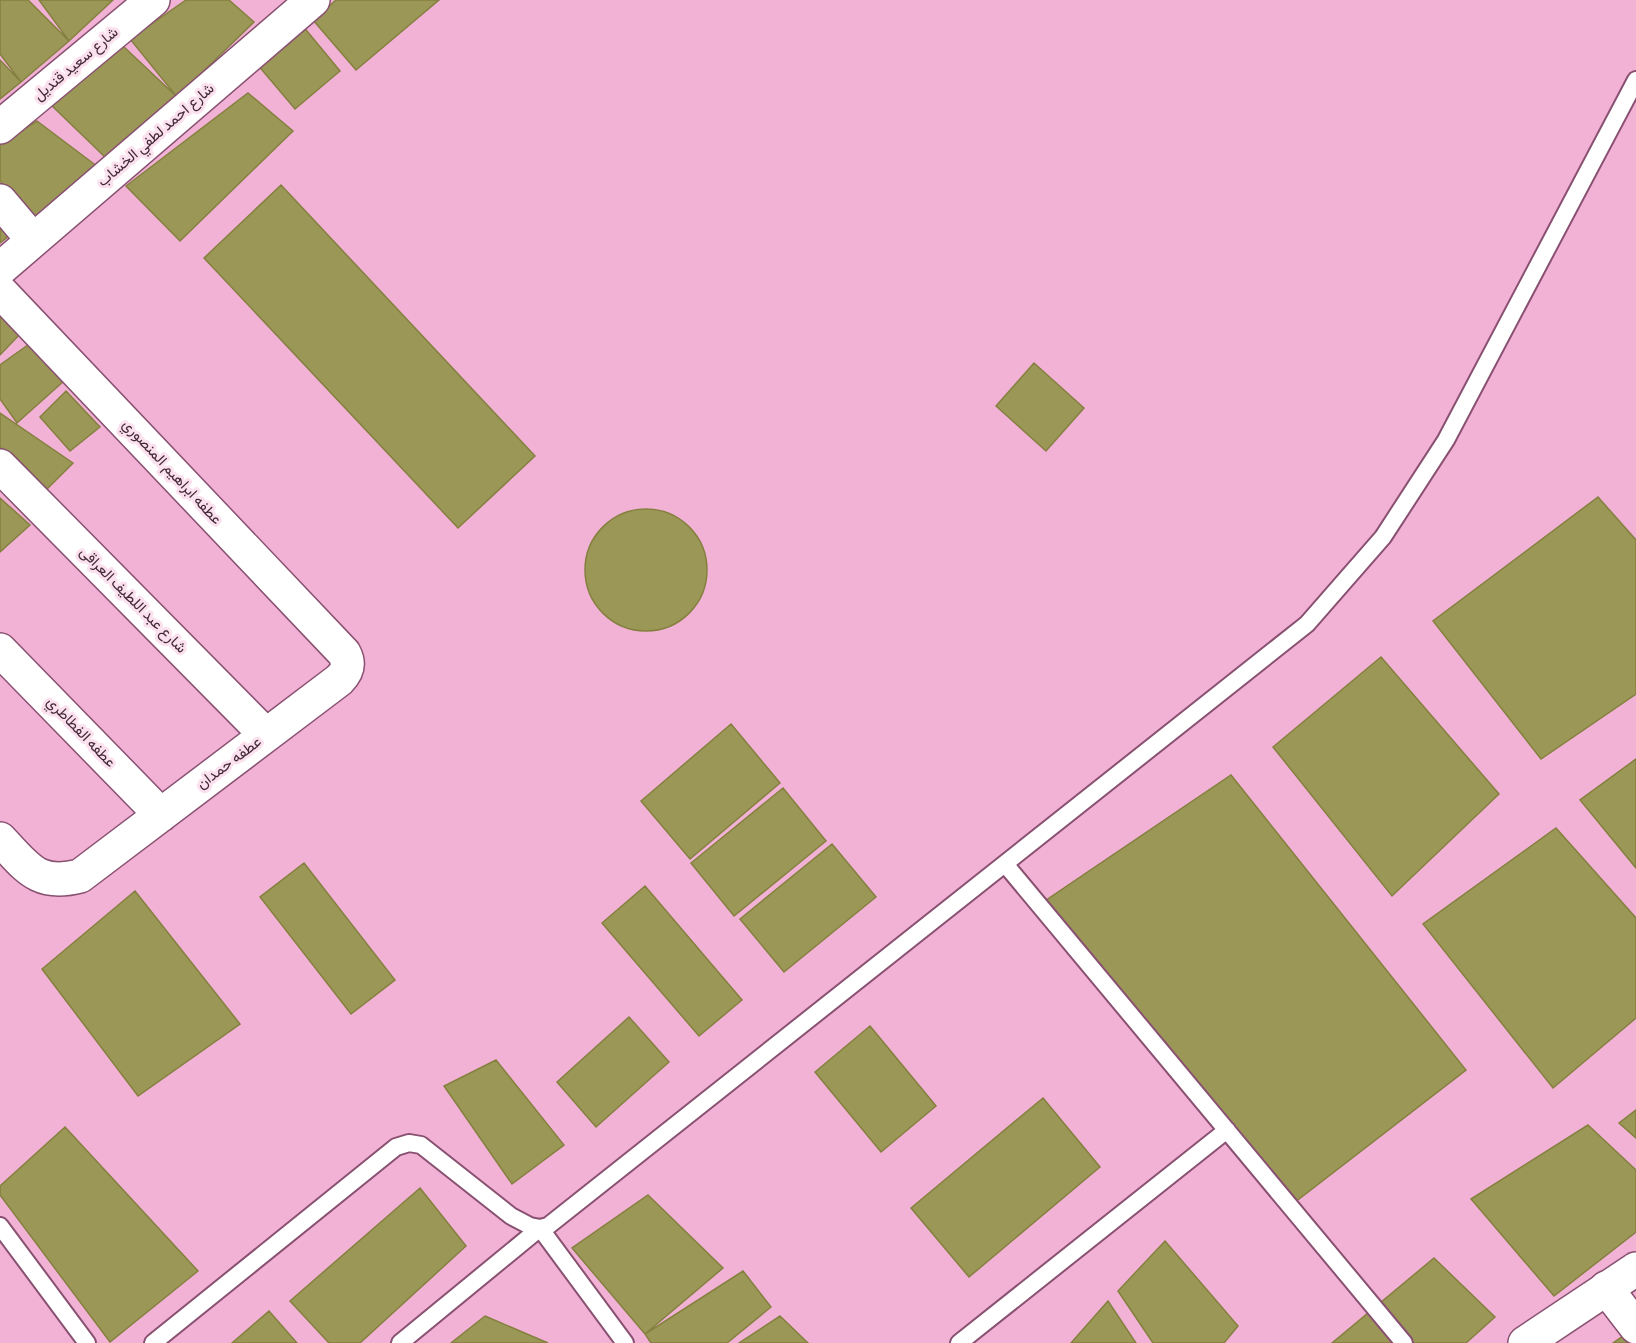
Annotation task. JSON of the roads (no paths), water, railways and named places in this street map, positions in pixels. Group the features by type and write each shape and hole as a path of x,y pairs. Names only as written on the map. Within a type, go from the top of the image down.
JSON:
{"street":[{"name":"شارع سعيد قنديل","path":"0,127 153,0"},
{"name":"شارع احمد لطفي الخشاب","path":"0,269 313,0"},
{"path":"0,201 33,240"},
{"name":"عطفه ابراهيم المنصوري","path":"0,291 344,653"},
{"name":"شارع عبد اللطيف العراقى","path":"0,466 266,735"},
{"name":"عطفه الفطاطري","path":"0,650 161,815"},
{"name":"عطفه حمدان","path":"0,838 32,872 47,879 64,880 80,876 345,674 348,661 344,653"},
{"path":"1525,1343 1636,1269"},
{"path":"1606,1288 1636,1327"}],"lane":[{"path":"153,1343 396,1147 410,1143 421,1145 511,1216 530,1226 540,1228 548,1226 1307,624 1383,537 1446,440 1636,80"},
{"path":"1005,864 1404,1343"},
{"path":"959,1343 1227,1130"},
{"path":"0,1226 87,1343"},
{"path":"400,1343 540,1228"},
{"path":"540,1228 625,1343"}]}
